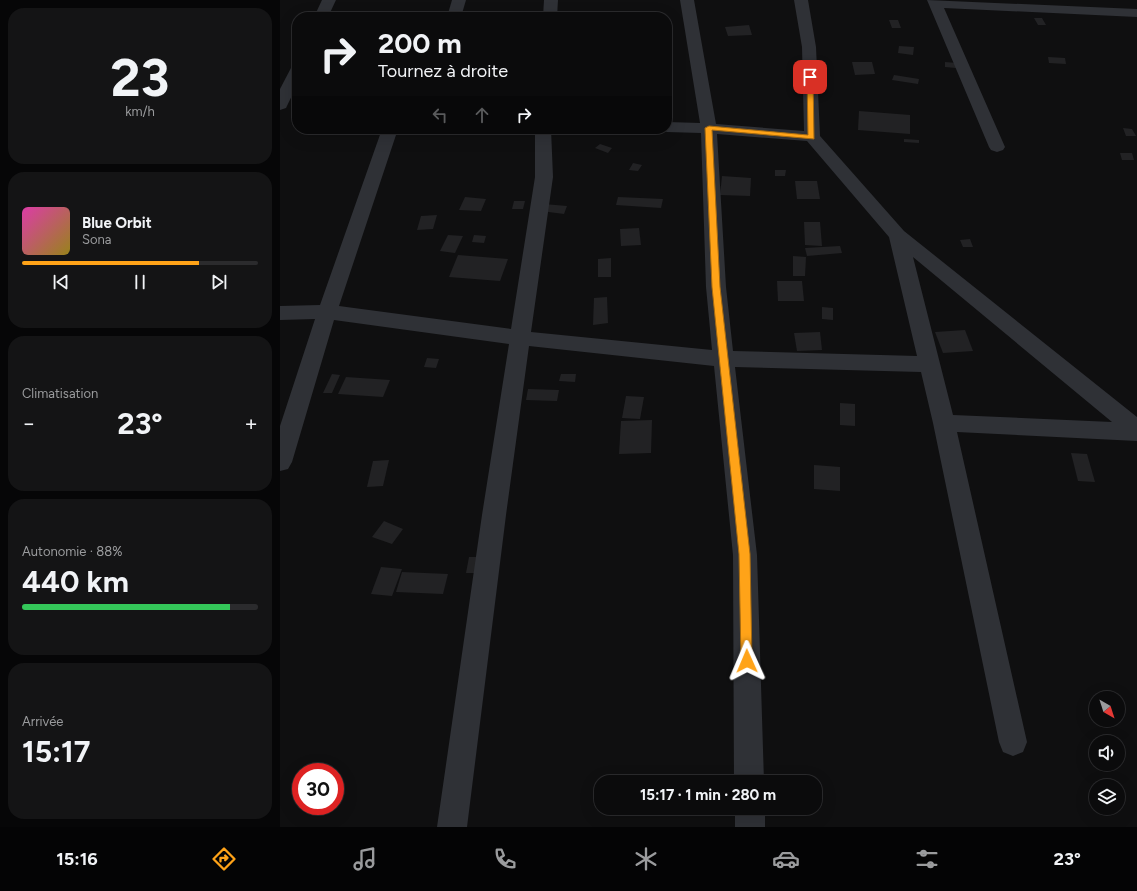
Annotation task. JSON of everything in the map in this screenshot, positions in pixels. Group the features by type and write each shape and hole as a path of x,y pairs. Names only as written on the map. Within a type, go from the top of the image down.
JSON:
{"street":[{"path":"323,12 329,0"},
{"path":"455,12 459,0"},
{"path":"550,12 551,0"},
{"path":"688,0 709,128 716,287 744,554 749,775"},
{"path":"801,0 809,47 812,137 898,235 1137,431"},
{"path":"997,147 935,2 1137,13"},
{"path":"284,109 292,84"},
{"path":"672,127 709,128 812,137"},
{"path":"280,462 327,312 388,134"},
{"path":"452,827 494,515 544,177 544,134"},
{"path":"898,235 944,423 1013,742"},
{"path":"280,313 327,312 521,338 724,359 930,364"},
{"path":"944,423 1137,431"},
{"path":"750,815 750,827"}],"building":[{"path":"1034,18 1042,18 1046,25 1038,25"},
{"path":"889,20 898,20 901,28 892,28"},
{"path":"749,25 752,35 728,36 725,27"},
{"path":"899,46 914,47 913,55 898,53"},
{"path":"1048,57 1065,58 1066,64 1049,63"},
{"path":"852,62 872,62 875,74 855,75"},
{"path":"945,62 957,63 956,68 945,67"},
{"path":"894,75 919,79 918,84 892,80"},
{"path":"859,111 910,115 910,134 858,130"},
{"path":"1123,128 1132,129 1136,136 1126,136"},
{"path":"904,139 919,140 919,143 904,142"},
{"path":"600,144 612,148 608,153 595,148"},
{"path":"1120,153 1132,153 1134,160 1122,160"},
{"path":"633,163 642,165 638,171 629,170"},
{"path":"775,170 786,170 785,176 775,176"},
{"path":"722,176 751,178 750,196 720,195"},
{"path":"795,181 817,181 820,199 797,199"},
{"path":"465,197 486,199 481,211 459,210"},
{"path":"618,197 663,199 661,208 616,205"},
{"path":"514,201 525,201 523,209 512,209"},
{"path":"544,204 567,206 564,214 541,211"},
{"path":"437,215 433,229 417,230 421,216"},
{"path":"804,222 820,222 822,246 805,245"},
{"path":"639,228 641,245 621,246 620,229"},
{"path":"448,235 463,236 455,253 440,251"},
{"path":"474,235 486,236 484,243 472,242"},
{"path":"970,239 973,247 963,247 960,240"},
{"path":"840,246 842,253 807,256 805,248"},
{"path":"458,255 508,259 500,281 449,277"},
{"path":"793,256 806,257 805,276 793,276"},
{"path":"611,258 611,277 598,277 598,259"},
{"path":"777,281 802,281 804,301 778,301"},
{"path":"607,297 608,323 593,325 594,298"},
{"path":"822,307 833,308 833,320 822,319"},
{"path":"965,330 973,351 943,353 935,332"},
{"path":"820,332 822,350 797,351 794,333"},
{"path":"427,358 439,359 436,368 424,367"},
{"path":"332,374 340,375 332,393 323,393"},
{"path":"561,374 576,374 575,382 559,381"},
{"path":"346,377 390,380 383,397 338,394"},
{"path":"528,389 559,390 557,401 526,400"},
{"path":"626,396 644,397 640,419 622,418"},
{"path":"840,403 855,404 855,426 840,425"},
{"path":"652,420 651,453 619,454 621,421"},
{"path":"1071,453 1087,454 1095,482 1078,481"},
{"path":"389,460 383,486 367,487 373,461"},
{"path":"814,465 840,467 840,491 814,489"},
{"path":"384,521 403,529 392,544 372,537"},
{"path":"469,557 482,557 479,573 466,573"},
{"path":"381,567 402,569 392,596 371,594"},
{"path":"402,572 448,574 443,594 396,592"}],"route":[{"path":"747,661 744,554 716,287 709,128 812,137 810,77"}]}
